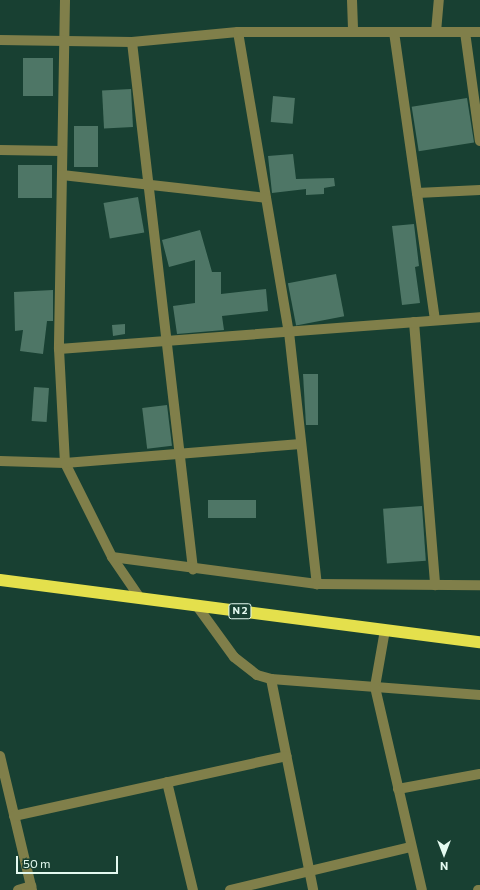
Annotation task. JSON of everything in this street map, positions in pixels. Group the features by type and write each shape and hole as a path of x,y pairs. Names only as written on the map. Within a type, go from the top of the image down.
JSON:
{"highway":[{"name":"N 2","path":"0,580 480,642"}],"street":[{"path":"65,0 59,349 65,463 112,557 140,598"},
{"path":"352,0 353,32"},
{"path":"436,32 439,0"},
{"path":"0,40 132,42 238,32 480,32"},
{"path":"238,32 289,332 300,444 317,584"},
{"path":"394,32 435,320"},
{"path":"465,32 480,141"},
{"path":"132,42 151,186 193,569"},
{"path":"0,150 62,151"},
{"path":"62,175 266,198"},
{"path":"417,193 480,190"},
{"path":"59,349 480,317"},
{"path":"414,322 435,585"},
{"path":"0,461 65,463 300,444"},
{"path":"112,557 193,569 317,584 480,585"},
{"path":"197,606 234,657 257,675 271,679 480,696"},
{"path":"385,630 375,687 410,847 422,890"},
{"path":"271,679 313,890"},
{"path":"0,756 2,777 14,816 32,888 18,890"},
{"path":"14,816 286,756"},
{"path":"398,789 480,774"},
{"path":"167,782 192,890"},
{"path":"230,890 410,847"}],"building":[{"path":"23,58 53,58 53,96 23,96"},
{"path":"131,89 133,127 104,128 102,91"},
{"path":"273,96 295,98 293,124 271,122"},
{"path":"467,98 474,142 419,151 412,107"},
{"path":"74,126 98,126 98,167 74,167"},
{"path":"293,154 296,179 334,178 335,186 324,188 324,194 306,195 306,189 272,193 268,156"},
{"path":"18,165 52,165 52,198 18,198"},
{"path":"138,197 144,232 110,239 104,203"},
{"path":"414,224 419,266 415,267 420,303 402,305 392,226"},
{"path":"200,230 212,272 221,272 221,294 266,289 268,311 222,316 224,330 177,334 173,306 195,303 195,260 169,267 162,240"},
{"path":"336,274 344,316 296,326 288,283"},
{"path":"53,290 53,321 47,321 43,354 20,351 23,330 15,331 14,292"},
{"path":"125,324 125,334 113,336 112,325"},
{"path":"303,374 318,374 318,425 306,425"},
{"path":"34,387 49,388 47,422 32,421"},
{"path":"167,405 172,446 147,449 142,408"},
{"path":"208,500 256,500 256,518 208,518"},
{"path":"422,506 426,561 387,564 383,509"}]}
